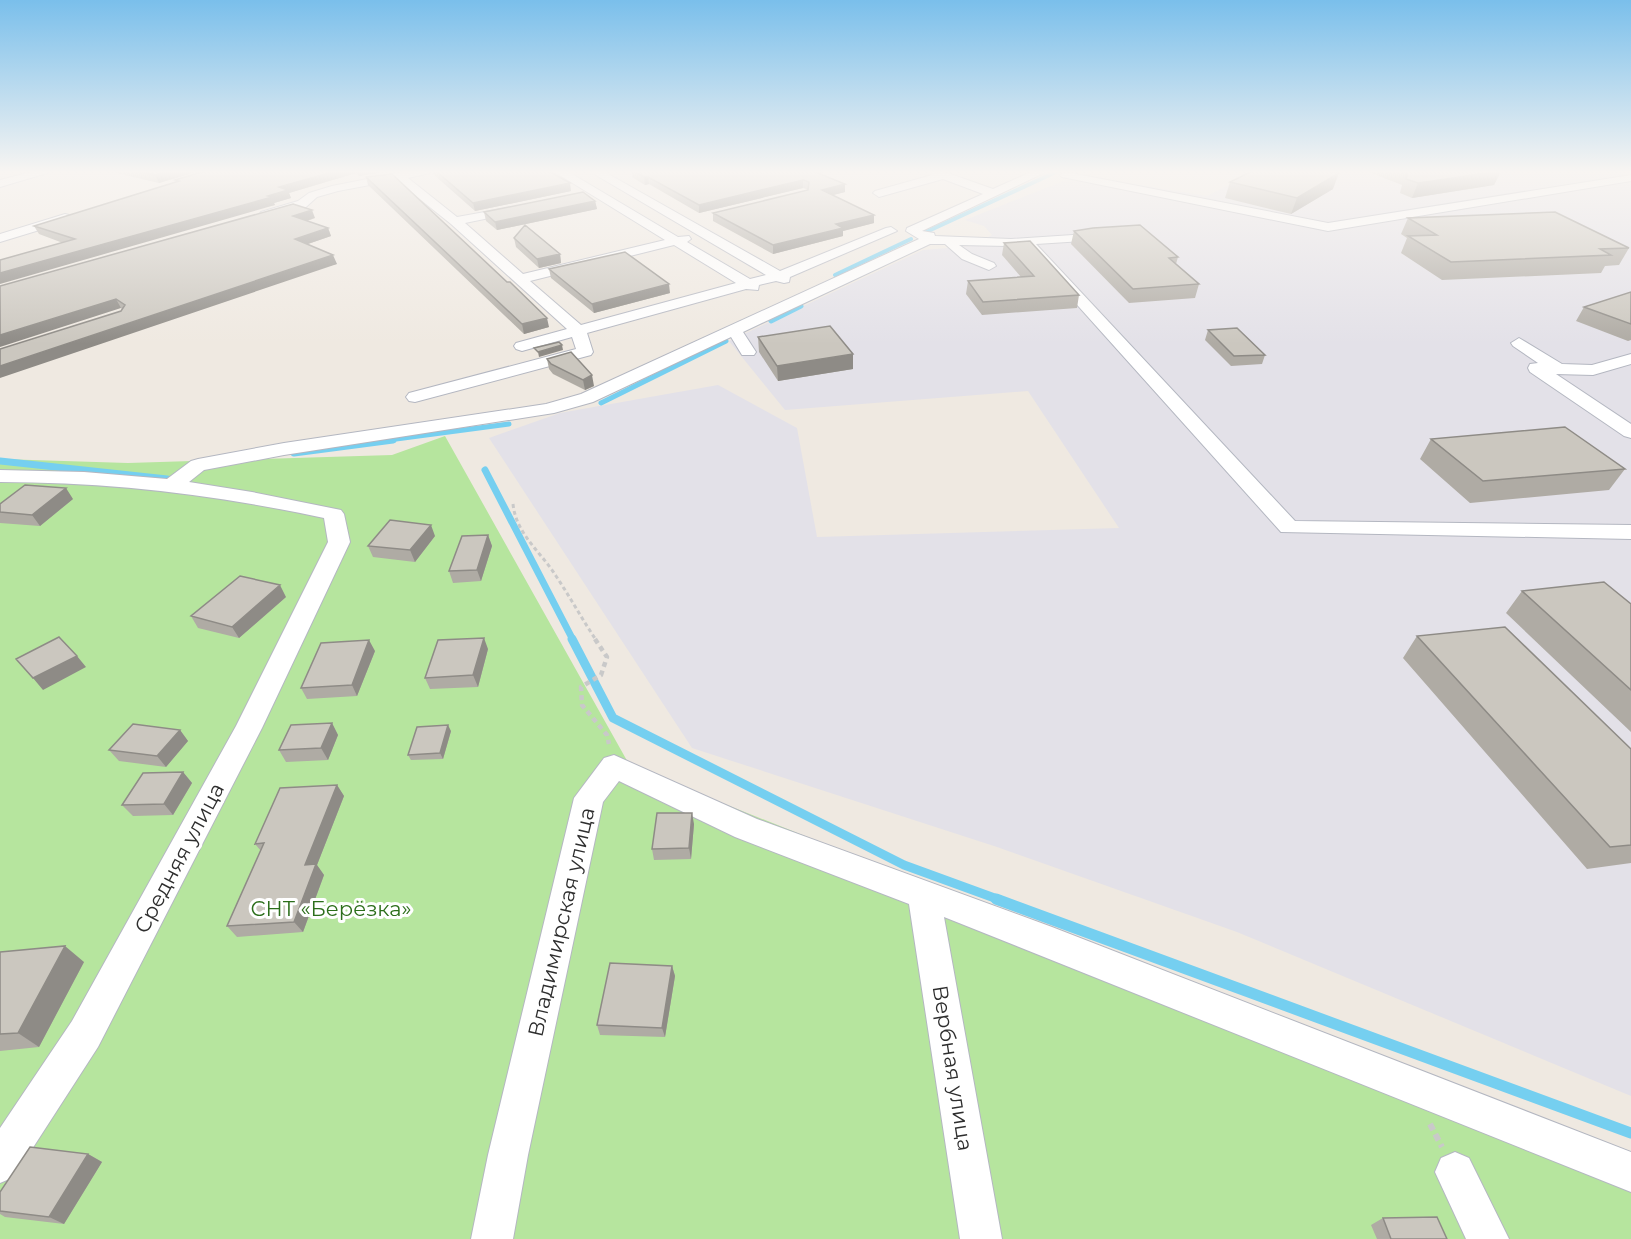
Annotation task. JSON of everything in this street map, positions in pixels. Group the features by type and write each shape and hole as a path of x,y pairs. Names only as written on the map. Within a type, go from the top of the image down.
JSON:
{"street":[{"path":"0,237 27,229"},
{"path":"416,398 585,352 578,331 464,229"},
{"path":"656,229 772,299"},
{"path":"696,229 813,294"},
{"path":"917,229 912,231 921,236 949,241 1007,242 1083,237"},
{"path":"0,476 38,475 171,486 198,465 284,449 549,409 587,398 733,329 772,299 813,294 946,229"},
{"path":"522,346 778,275 891,231"},
{"path":"520,279 705,234"},
{"path":"949,241 953,247 968,258 989,266"},
{"path":"1007,242 1031,246 1289,527 1631,532"},
{"path":"733,329 748,351"},
{"path":"1519,343 1558,369"},
{"path":"1631,358 1593,370 1536,368 1631,432"},
{"name":"Средняя улица","path":"0,1163 85,1034 248,728 339,542 334,514 171,486"},
{"path":"614,766 746,828 1052,943 1631,1172"},
{"name":"Владимирская улица","path":"492,1239 511,1143 589,798 614,766"},
{"name":"Вербная улица","path":"924,896 981,1239"},
{"path":"1455,1172 1488,1239"}],"path":[{"path":"513,504 514,515 528,541 556,576 565,594 607,657 601,675 581,687 582,705 607,735 614,766"}],"shaded area":[{"path":"987,229 1631,229 1631,1096 1237,932 997,847 692,748 489,438 560,413 718,385 797,428 817,537 1119,528 1028,391 785,410 729,341 923,250 972,246 992,235"}],"green space":[{"name":"СНТ «Берёзка»","path":"445,436 630,766 992,911 1631,1152 1631,1239 0,1239 0,459 128,463 392,455"}],"building":[{"path":"43,229 158,229 0,273 0,260 75,239"},
{"path":"204,229 326,229 295,239 333,255 0,366 0,349 121,311 125,305 116,299 0,335 0,286"},
{"path":"421,229 450,229 547,318 522,324"},
{"path":"522,229 530,229 560,254 537,259 514,238"},
{"path":"743,229 840,229 773,245"},
{"path":"1145,229 1178,257 1169,258 1199,284 1133,289 1074,231"},
{"path":"1426,229 1590,229 1629,248 1600,249 1611,255 1451,262 1408,236 1437,235"},
{"path":"1030,241 1079,295 983,302 968,281 1034,276 1004,243"},
{"path":"625,252 669,284 592,304 549,269"},
{"path":"1631,292 1631,324 1584,307"},
{"path":"830,326 853,354 777,366 758,337"},
{"path":"1237,328 1265,355 1234,356 1208,330"},
{"path":"559,342 562,345 538,352 534,348"},
{"path":"571,352 592,375 583,380 551,364 547,359"},
{"path":"1565,427 1625,469 1483,481 1431,439"},
{"path":"25,485 66,488 32,515 0,512 0,504"},
{"path":"390,520 431,525 410,550 368,546"},
{"path":"488,535 477,570 449,571 462,536"},
{"path":"240,576 280,585 232,627 191,616"},
{"path":"1604,582 1631,604 1631,690 1522,591"},
{"path":"1505,627 1631,749 1631,845 1610,847 1417,636"},
{"path":"59,637 77,656 33,678 16,659"},
{"path":"484,638 473,675 425,678 438,640"},
{"path":"369,640 352,685 301,688 321,643"},
{"path":"332,723 321,748 279,750 291,725"},
{"path":"133,724 180,730 157,756 109,750"},
{"path":"448,725 440,753 408,755 417,727"},
{"path":"183,772 164,804 122,805 143,773"},
{"path":"337,785 305,865 316,864 294,922 227,926 264,843 255,844 280,788"},
{"path":"657,813 692,813 689,848 652,849"},
{"path":"65,946 18,1033 0,1034 0,952"},
{"path":"610,963 672,966 662,1028 597,1025"},
{"path":"30,1147 88,1154 49,1217 0,1211 0,1192"},
{"path":"1437,1217 1447,1239 1391,1239 1383,1218"}],"waterway":[{"path":"924,233 933,229"},
{"path":"835,275 911,239"},
{"path":"771,321 801,306"},
{"path":"601,403 726,341"},
{"path":"381,441 509,424"},
{"path":"294,453 393,440"},
{"path":"0,461 167,479"},
{"path":"485,470 573,640"},
{"path":"572,639 613,718 904,865 1000,900"},
{"path":"996,899 1631,1133"}]}
